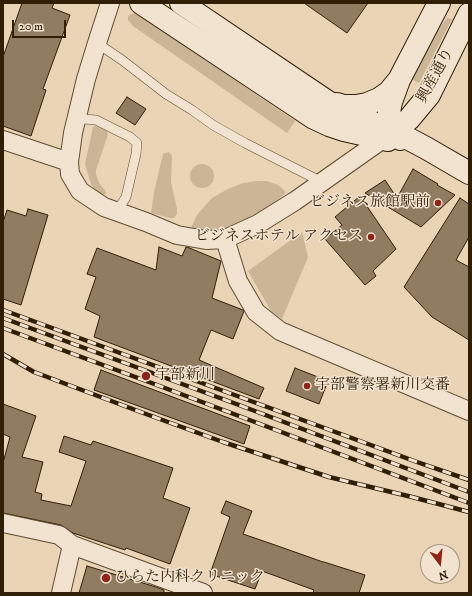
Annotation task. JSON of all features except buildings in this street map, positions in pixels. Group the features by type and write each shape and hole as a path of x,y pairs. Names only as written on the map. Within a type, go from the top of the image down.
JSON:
{"street":[{"path":"110,3 96,43 86,79 73,134 69,162 70,174 80,191 104,207 177,235 206,240 225,239 258,224 295,201 344,167 402,140"},
{"path":"141,3 314,118 350,132 402,140 421,139 419,125 422,111 429,95"},
{"path":"181,3 326,101 469,173"},
{"name":"興産通り","path":"399,80 439,3"},
{"name":"興産通り","path":"402,140 409,120 429,95 469,14"},
{"path":"326,101 343,106 368,104 389,92 399,80"},
{"path":"399,80 389,112 390,122 402,140"},
{"path":"326,101 339,113 350,132 352,145 351,152 344,167"},
{"path":"3,140 69,162"},
{"path":"225,239 241,287 256,312 280,331 469,411"},
{"path":"3,523 58,534 72,545 203,593"},
{"path":"61,593 72,545"}],"lane":[{"path":"96,43 122,60 166,94 213,125 244,143 322,182"},
{"path":"76,121 84,119 96,120 130,137 137,143 136,154 126,197 122,205 112,210"}],"shaded area":[{"path":"135,13 295,121 287,133 133,26 128,20 128,17 129,15"},
{"path":"447,18 452,19 419,83 410,78 429,43"},
{"path":"95,126 106,130 108,134 96,170 99,183 105,190 106,194 101,195 91,184 85,164 93,127"},
{"path":"169,152 172,156 171,183 177,208 177,214 174,218 151,213 154,192 163,154"},
{"path":"202,164 207,165 213,171 213,181 207,187 202,188 197,187 191,181 190,176 191,171 197,165"},
{"path":"267,181 278,185 286,192 263,211 238,224 210,232 191,228 197,215 212,198 243,183"},
{"path":"302,232 308,257 282,319 271,311 248,271"}],"railway":[{"path":"3,310 469,480"},
{"path":"3,318 469,492"},
{"path":"3,328 469,503"},
{"path":"3,354 34,372 223,442 329,477 469,512"}],"place":[{"name":"ビジネス旅館駅前","path":"438,203"},
{"name":"ビジネスホテル アクセス","path":"371,237"},
{"name":"宇部新川","path":"146,376"},
{"name":"宇部警察署新川交番","path":"307,386"},
{"name":"ひらた内科クリニック","path":"106,578"}]}
